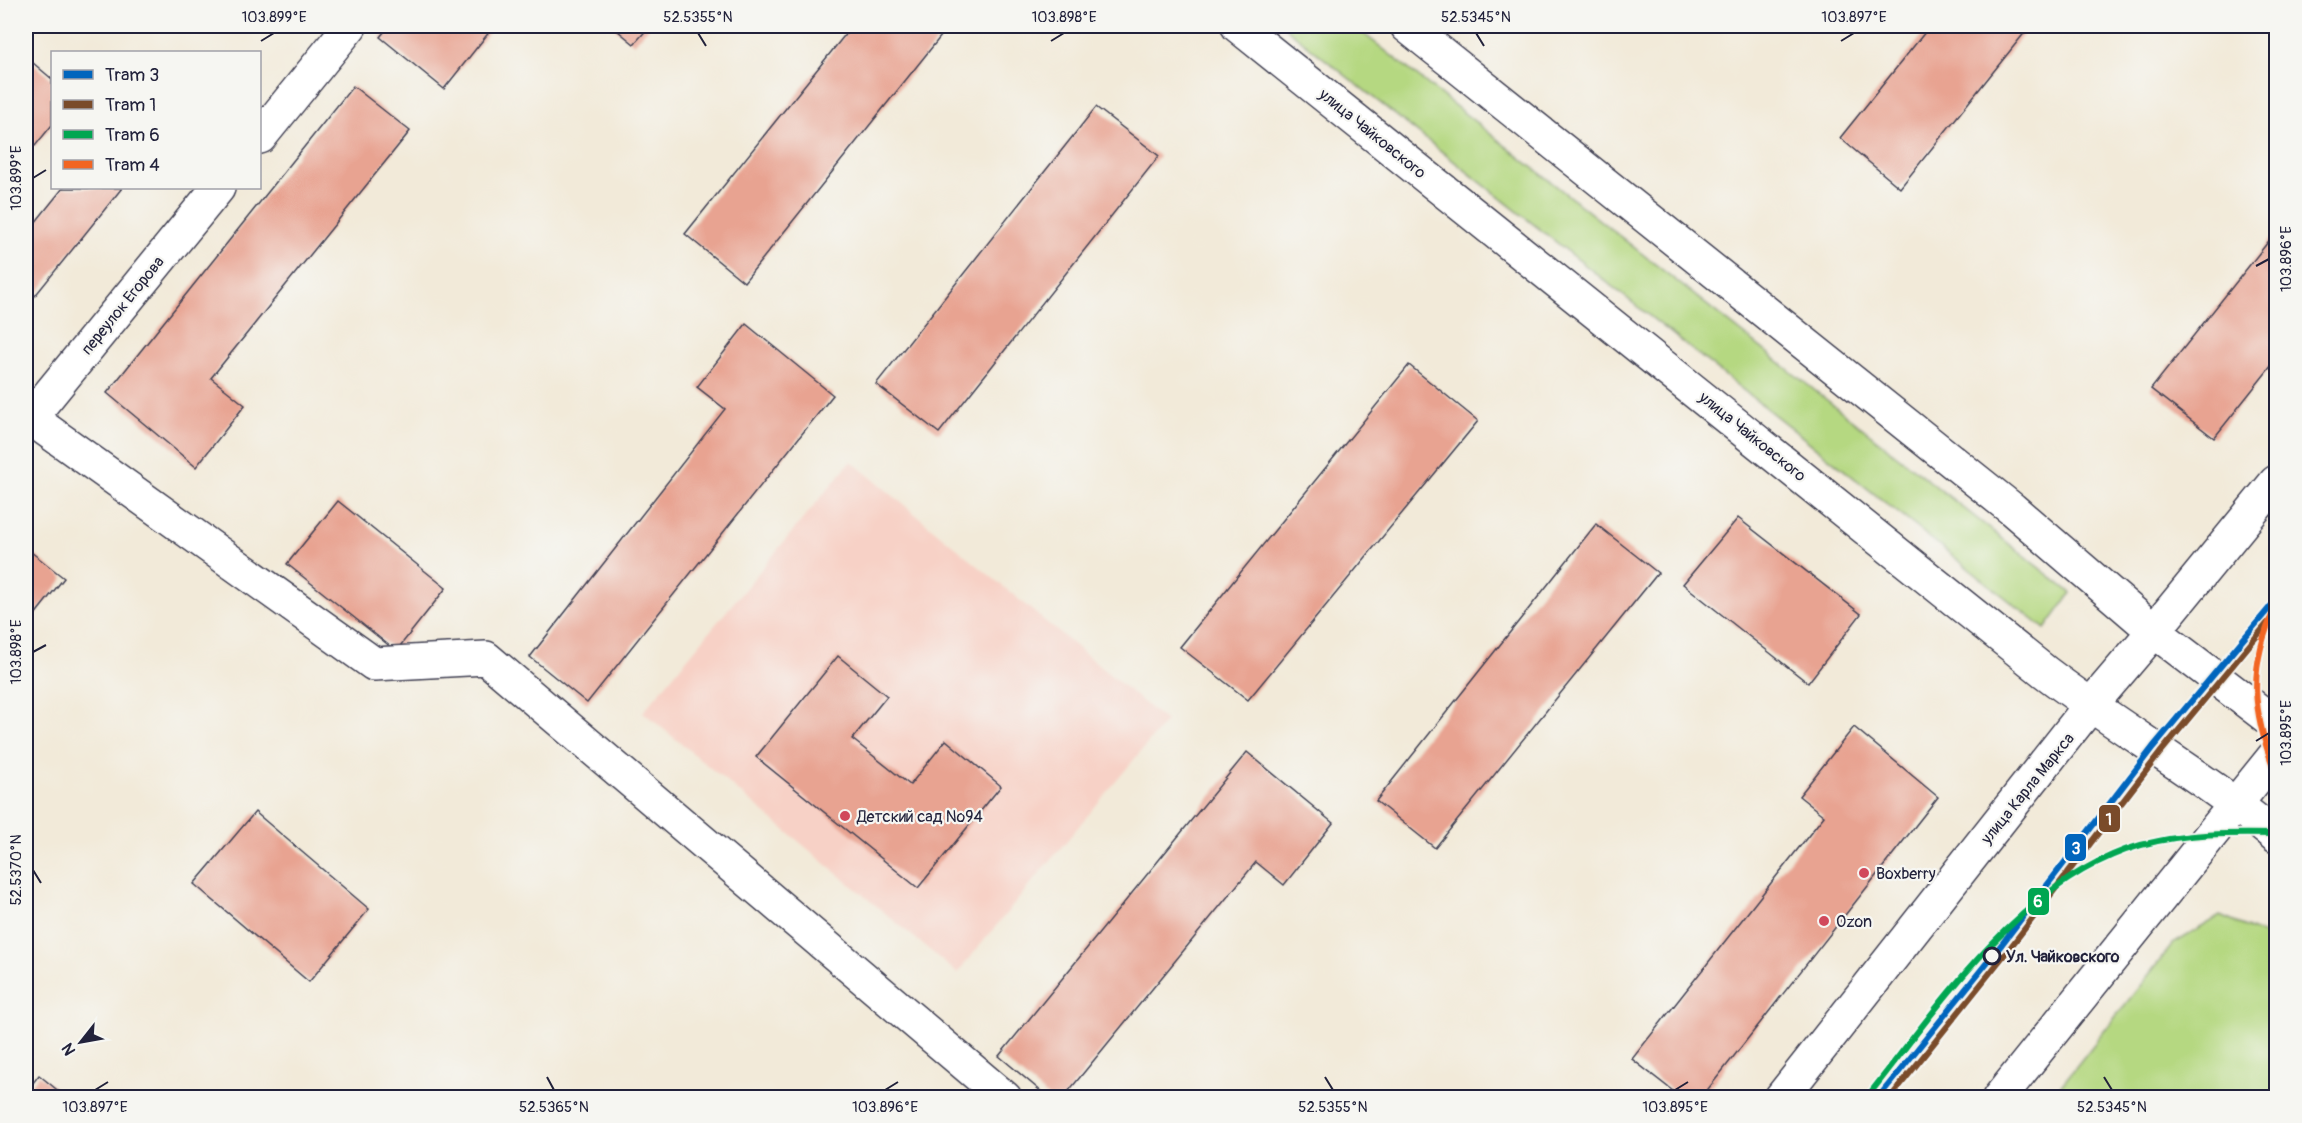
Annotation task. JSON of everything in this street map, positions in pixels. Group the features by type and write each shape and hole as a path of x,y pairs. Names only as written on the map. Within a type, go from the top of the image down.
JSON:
{"main road":[{"path":"261,136 350,26"},
{"name":"улица Чайковского","path":"1238,26 2090,706 2235,802 2277,836"},
{"path":"1407,26 2012,509 2154,631 2277,724"},
{"name":"переулок Егорова","path":"28,421 217,189"},
{"path":"28,421 374,664 486,658 1005,1098"},
{"name":"улица Карла Маркса","path":"1781,1098 2090,706 2277,482"},
{"path":"1999,1098 2235,802 2277,754"}],"shaded area":[{"path":"851,461 1166,721 957,973 643,712"}],"green space":[{"path":"1283,26 1354,26 2071,593 2045,629"},
{"path":"2220,916 2276,940 2276,1097 2052,1097 2173,944"}],"building":[{"path":"389,26 494,26 444,89 380,37"},
{"path":"612,26 650,26 634,44"},
{"path":"852,26 949,26 744,282 685,234"},
{"path":"1930,26 2030,26 1900,188 1840,138"},
{"path":"26,57 51,78 51,126 35,146 26,138"},
{"path":"353,86 410,131 211,378 245,405 196,467 107,393"},
{"path":"1096,107 1159,156 939,433 876,384"},
{"path":"62,189 121,189 26,307 26,234"},
{"path":"2276,232 2276,360 2214,438 2151,389"},
{"path":"746,324 833,395 587,703 530,657 725,409 697,387"},
{"path":"1409,365 1478,421 1248,700 1180,647"},
{"path":"338,501 446,588 396,651 287,564"},
{"path":"1738,518 1861,614 1808,683 1683,584"},
{"path":"1596,524 1658,573 1435,848 1376,801"},
{"path":"26,548 64,578 26,626"},
{"path":"838,656 887,696 852,739 910,785 946,740 1001,786 918,888 756,757"},
{"path":"1854,727 1938,797 1701,1098 1682,1098 1632,1059 1824,816 1799,796"},
{"path":"1247,752 1333,823 1284,885 1256,862 1063,1098 1049,1098 999,1056"},
{"path":"255,812 369,909 309,982 194,884"},
{"path":"39,1075 67,1098 26,1098 26,1092"}],"tram line":[{"name":"3","path":"1878,1098 2002,944 2153,747 2276,600"},
{"name":"4","path":"2276,606 2260,650 2256,690 2262,730 2276,774"},
{"name":"1","path":"1890,1098 2009,949 2160,753 2276,613"},
{"name":"6","path":"1871,1092 1957,983 1989,947 2023,914 2059,885 2099,861 2158,841 2208,835 2276,834"}],"place":[{"name":"Детский сад №94","path":"845,816"},
{"name":"Boxberry","path":"1864,873"},
{"name":"Ozon","path":"1824,921"},
{"name":"Ул. Чайковского","path":"1992,956"}]}
